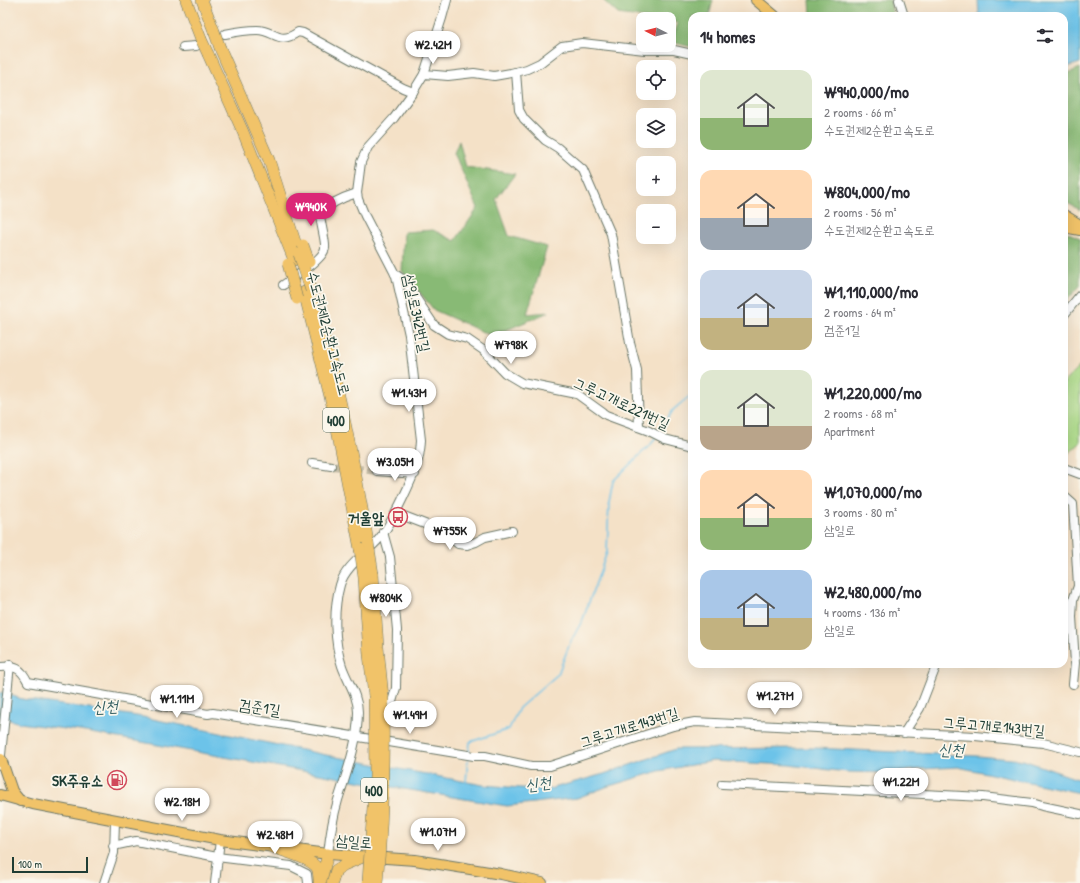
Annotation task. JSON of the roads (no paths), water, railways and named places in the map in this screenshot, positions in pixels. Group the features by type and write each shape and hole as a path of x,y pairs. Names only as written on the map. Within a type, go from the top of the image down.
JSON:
{"highway":[{"path":"186,0 199,42 208,54 296,256 304,293"},
{"name":"수도권제2순환고속도로","path":"202,0 220,33 220,48 269,160 296,256 364,546"},
{"path":"296,256 313,272"},
{"name":"수도권제2순환고속도로","path":"304,293 326,345 362,504 364,546 368,576 369,655 381,700 383,796 381,846 377,883"},
{"path":"326,394 346,470"},
{"path":"349,414 362,504"},
{"name":"수도권제2순환고속도로","path":"368,883 381,700"},
{"path":"272,846 310,862 317,868 320,883"},
{"path":"320,883 328,854"},
{"path":"328,854 330,869 328,883"},
{"path":"332,883 336,870 363,857"}],"main road":[{"path":"756,0 770,12"},
{"path":"1068,218 1080,225"},
{"path":"1068,228 1080,230"},
{"path":"0,761 12,791 21,801"},
{"name":"삼일로","path":"0,795 33,804 115,821 220,840 328,854 415,860 458,866 542,883"}],"street":[{"path":"447,0 424,74 448,76 474,72 494,76 516,72 540,63 562,46 582,43 645,50 674,50 688,53"},
{"path":"900,0 903,12"},
{"path":"220,33 257,30 265,31 275,36 284,38 291,37 298,32 303,33 403,88 413,92"},
{"path":"183,47 199,42"},
{"path":"516,72 519,110 524,119 545,140 558,148 583,170 611,234 630,343 637,370 639,427"},
{"name":"삼일로342번길","path":"328,854 339,798 356,738 358,712 357,704 342,666 337,642 336,607 340,584 349,569 384,532 396,513 415,474 421,450 420,418 409,335 402,300 395,274 365,216 358,199 358,193 362,162 368,147 394,118 424,74"},
{"path":"283,285 312,264 324,253 326,248 320,222 320,214 325,208 346,196 358,193"},
{"name":"그루고개로221번길","path":"395,274 404,280 434,325 448,334 467,339 483,350 505,373 522,383 577,394 606,414 665,439 688,445"},
{"path":"1068,310 1080,295"},
{"path":"312,463 331,466"},
{"path":"1068,470 1080,474"},
{"path":"377,471 415,474"},
{"path":"1068,500 1073,504 1078,586 1073,600 1072,617 1076,663 1073,684"},
{"path":"396,513 443,530 458,544 467,545 476,542 485,536 512,531"},
{"path":"381,700 392,702 396,688 398,630 390,557 384,532"},
{"path":"0,667 10,668 0,761"},
{"name":"검준1길","path":"10,668 23,672 28,682 208,714 213,713 356,738"},
{"path":"904,732 920,708 935,668"},
{"name":"그루고개로143번길","path":"356,738 474,756 485,756 531,766 550,766 673,726 695,722 983,736 1043,743 1080,752"},
{"path":"722,784 984,797 1032,803 1080,814"},
{"path":"104,883 114,853 113,846 115,821"},
{"path":"215,883 220,840"},
{"path":"113,846 136,841 217,857 291,866 306,874 308,883"}],"water":[{"path":"978,0 1080,0 1080,63 1068,67 1068,12 979,12"},
{"path":"0,692 22,699 143,717 326,755 483,785 546,790 604,774 676,749 815,748 977,756 1023,760 1080,780 1080,793 958,767 888,773 847,772 789,765 713,761 659,771 606,787 577,798 507,806 380,785 80,731 20,723 0,717"}],"waterway":[{"path":"659,433 673,410 688,397"},
{"path":"469,752 470,742 509,729 519,708 558,674 570,643 583,619 607,552 609,502 613,481 652,443 655,438"},
{"path":"466,782 468,758"}],"tunnel":[{"path":"331,466 377,471"}],"place":[{"name":"거울앞","path":"398,517"},
{"name":"SK주유소","path":"117,780"}],"water label":[{"name":"신천","path":"105,706"},
{"name":"신천","path":"951,749"},
{"name":"신천","path":"538,783"}]}
